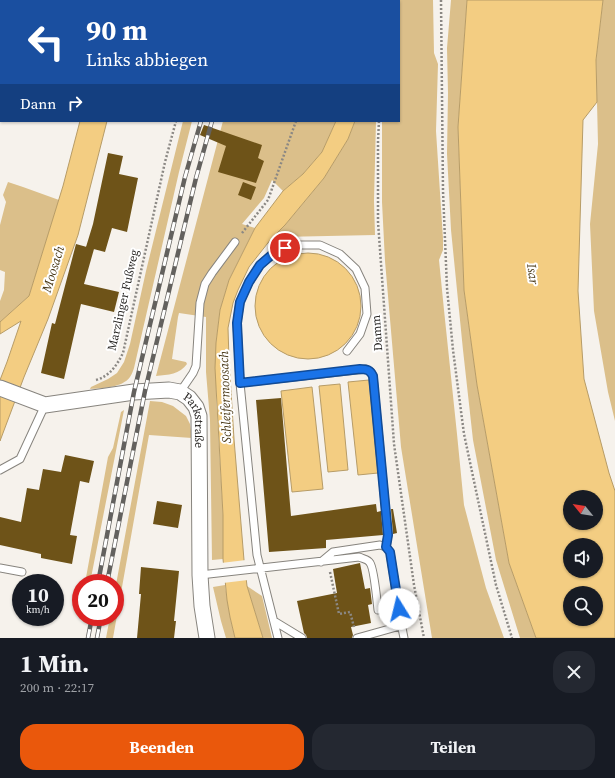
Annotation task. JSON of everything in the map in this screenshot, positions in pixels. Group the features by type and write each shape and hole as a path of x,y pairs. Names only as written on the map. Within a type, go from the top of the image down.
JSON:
{"street":[{"name":"Parkstraße","path":"0,388 45,405 145,391 169,390 180,392 196,406 199,416 200,575 202,606 207,638"}],"lane":[{"path":"180,392 196,366 200,303 205,284 235,242"},
{"path":"278,638 257,555 240,383 237,323 240,302 249,282 260,265 275,252 295,245 320,245 340,254 356,269 365,288 367,314 360,334 347,351"},
{"path":"240,383 360,369 366,369 371,372 373,376 388,535 386,547"},
{"path":"0,470 20,459 45,405"},
{"path":"324,562 333,552 380,545 386,547 390,552 404,638"},
{"path":"200,575 359,558 365,559 370,562 372,569 378,610"},
{"path":"0,568 22,572"},
{"path":"274,621 302,638"},
{"path":"357,638 400,626 401,623"}],"path":[{"path":"441,0 443,190 447,288 453,350 464,434 496,585 512,638"},
{"name":"Marzlinger Fußweg","path":"95,380 102,378 116,366 123,353 164,162 176,122"},
{"path":"235,242 268,200 296,122"},
{"name":"Damm","path":"379,122 378,222 394,444 414,585 424,638"},
{"path":"324,562 339,614 350,612 354,626"}],"shaded area":[{"path":"400,0 433,0 434,53 438,64 436,131 443,239 443,250 439,260 464,505 486,588 504,638 432,638 401,447 385,261 382,202 382,122 400,122"},
{"path":"451,0 467,0 458,127 464,290 477,385 509,563 536,638 520,638 496,560 473,440 451,230 447,154 447,48"},
{"path":"603,0 615,0 615,421 608,392 594,311 590,224 598,144 596,60"},
{"path":"183,122 192,122 133,370 130,377 122,383 112,387 90,389 91,387 117,373 124,362 130,344 146,271"},
{"path":"223,122 336,122 322,152 303,174 283,191 272,180 264,198 242,224 255,228 229,280 220,310 216,343 216,396 223,515 223,559 212,560 210,420 206,372 206,317 179,313 172,359 186,362 187,364 177,372 156,376"},
{"path":"355,122 376,122 374,201 375,235 280,237 271,239 285,225 324,178 348,139"},
{"path":"8,182 59,200 29,296 0,322 0,301 4,290 5,272 0,270 0,225 6,202 3,195"},
{"path":"150,401 162,402 173,406 186,416 190,424 192,438 149,435 124,576 124,574 118,574"},
{"path":"124,410 92,574 87,574 108,457 113,448 121,412"},
{"path":"225,585 235,638 226,638 213,587"},
{"path":"247,586 262,596 272,638 263,638"},
{"path":"108,626 115,626 113,638 106,638"}],"water":[{"name":"Isar","path":"467,0 603,0 596,60 597,102 583,120 578,291 584,379 615,491 615,638 536,638 509,563 477,385 464,290 458,127"},
{"name":"Moosach","path":"80,122 107,122 78,235 48,319 0,441 0,380 21,321 0,334 0,322 29,296 63,186"},
{"name":"Schleifermoosach","path":"336,122 355,122 348,139 324,178 285,225 271,239 249,267 233,303 228,328 234,439 244,560 247,586 263,638 235,638 227,600 223,559 223,515 215,368 220,310 229,280 255,228 283,191 303,174 322,152"},
{"path":"308,253 328,257 346,268 357,286 361,306 357,326 346,344 328,355 308,359 288,355 270,344 259,326 255,306 259,286 270,268 288,257"},
{"path":"369,380 378,473 358,475 348,382"},
{"path":"340,384 348,470 328,472 319,386"},
{"path":"312,387 323,489 292,492 281,391"}],"pier":[{"path":"246,560 248,580 223,583 221,563"}],"building":[{"path":"204,125 262,145 258,158 264,161 256,183 218,172 226,146 200,135"},
{"path":"108,153 123,156 119,174 138,178 127,232 112,228 105,252 86,247 93,224"},
{"path":"243,182 256,187 251,200 238,195"},
{"path":"76,244 94,249 84,284 119,292 114,312 81,304 64,379 41,373 52,323 55,324"},
{"path":"281,398 291,516 376,504 377,512 381,511 383,535 326,540 326,548 269,552 256,400"},
{"path":"65,455 94,461 89,483 80,481 70,535 77,536 72,564 41,558 41,554 0,545 0,517 21,522 27,488 39,490 43,469 61,472"},
{"path":"157,501 182,505 178,528 153,524"},
{"path":"391,509 393,509 397,533 393,534"},
{"path":"360,563 365,589 370,588 372,604 368,605 371,623 351,627 353,635 352,638 307,638 304,633 297,601 337,593 333,569"},
{"path":"141,567 179,571 174,621 176,621 174,638 137,638 141,594 139,594"}],"railway":[{"path":"100,574 134,392 185,177 201,122"},
{"path":"109,574 145,391 196,178 212,122"},
{"path":"88,638 90,626"},
{"path":"97,638 99,626"}],"route":[{"path":"285,248 275,252 260,265 249,282 240,302 237,323 240,383 360,369 366,369 371,372 373,376 388,535 386,547 390,552 399,609"}]}
